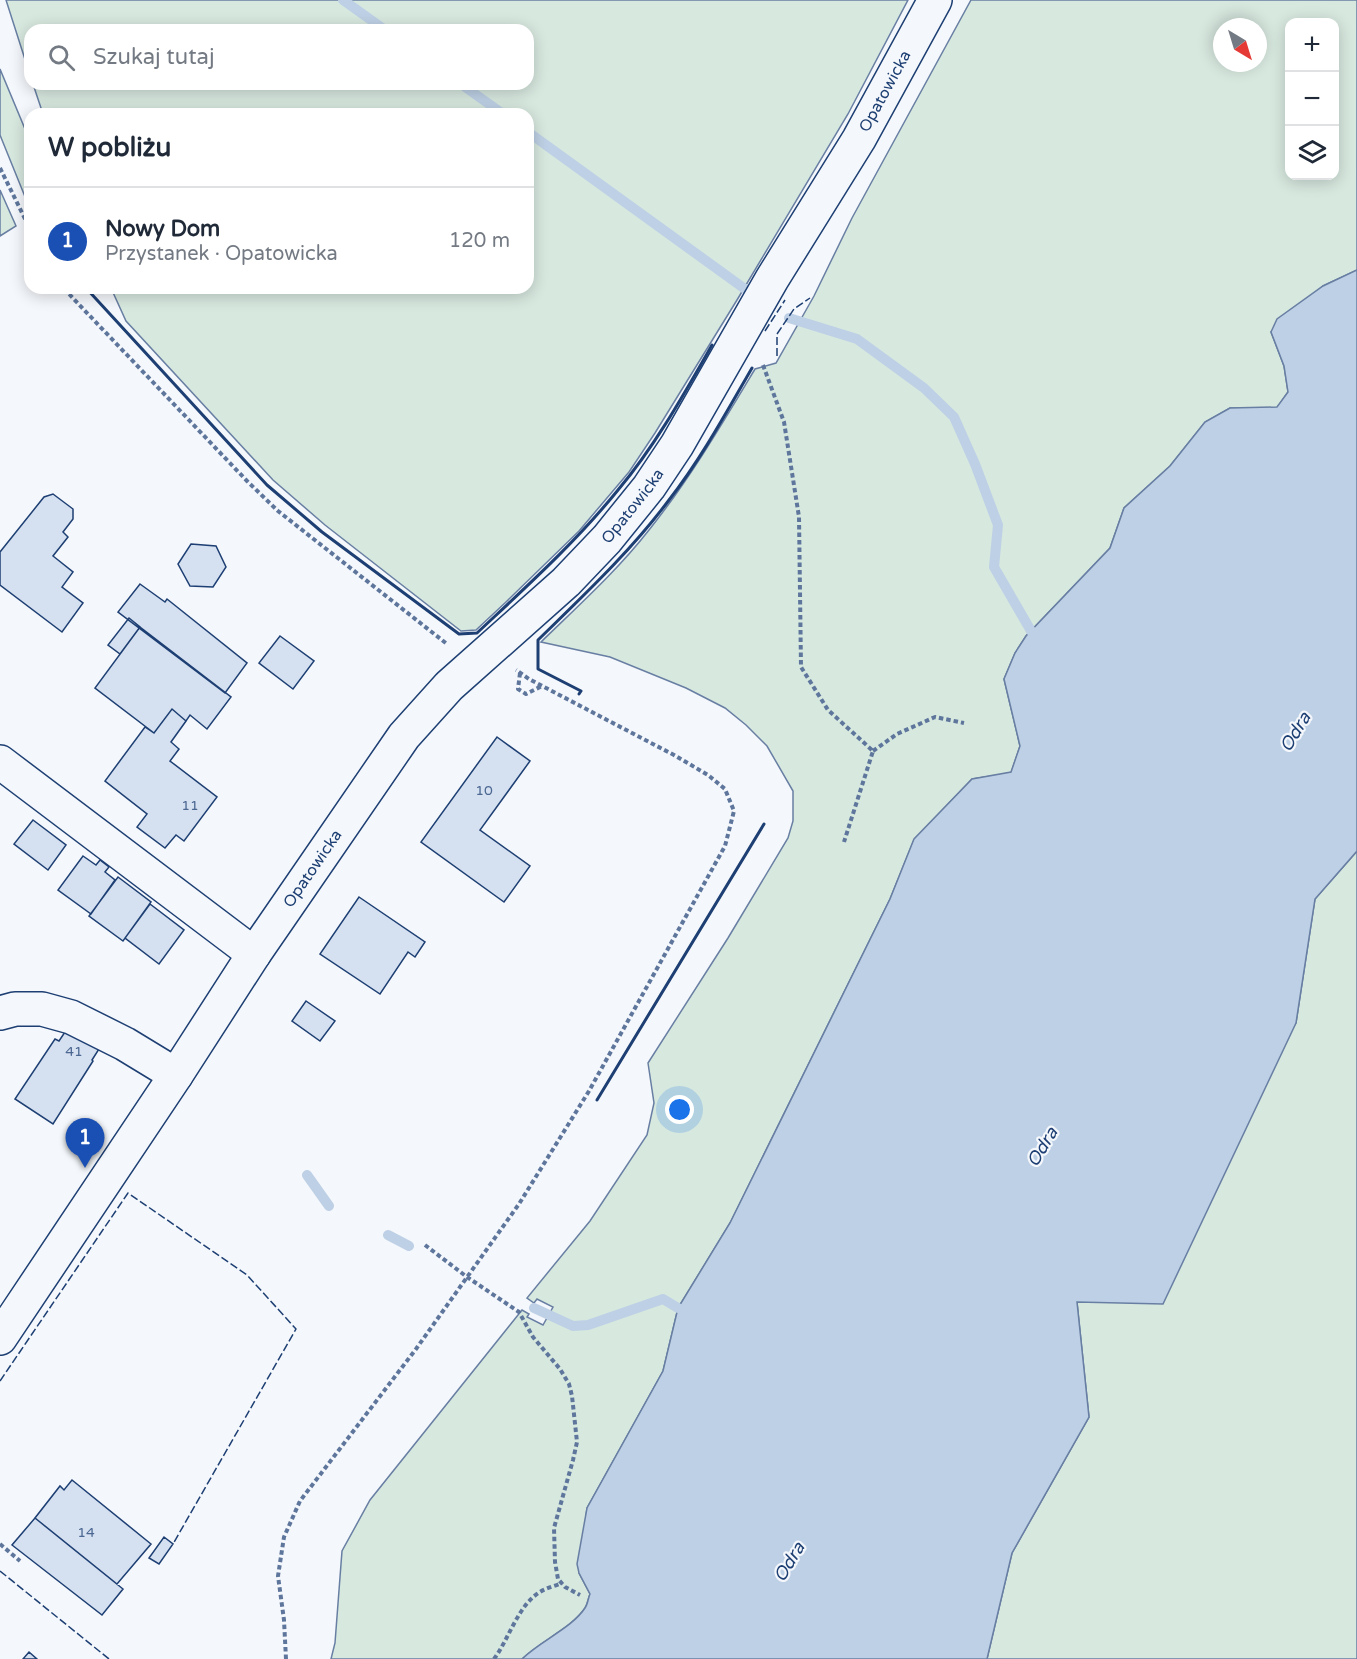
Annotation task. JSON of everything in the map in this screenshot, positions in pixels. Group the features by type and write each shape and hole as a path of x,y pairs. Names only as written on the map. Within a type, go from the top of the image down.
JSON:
{"street":[{"name":"Opatowicka","path":"0,1338 254,954 404,736 449,686 566,582 607,538 649,487 677,445 772,279 859,139 935,0"},
{"path":"0,762 254,954"},
{"path":"0,1013 15,1008 42,1009 71,1017 125,1044 176,1075"}],"path":[{"path":"0,168 24,217"},
{"path":"69,294 246,481 278,511 438,638 520,673 674,755 708,775 725,789 734,812 725,846 589,1091 519,1204 416,1348 300,1501 284,1537 278,1576 286,1659"},
{"path":"739,338 755,350 763,365 784,422 799,517 801,667 828,710 873,751"},
{"path":"520,673 518,689 526,694 543,686"},
{"path":"844,842 873,751 897,734 935,717 964,723"},
{"path":"424,1245 519,1312 533,1338 560,1369 569,1384 573,1396 576,1442 554,1528 555,1562 558,1579 565,1587 580,1595"},
{"path":"0,1544 20,1561"},
{"path":"494,1659 519,1614 538,1593 562,1583"}],"shaded area":[{"path":"6,0 908,0 848,114 737,300 629,472 579,531 506,602 476,630 461,631 325,525 273,480 126,321 114,294 534,294 534,108 41,108 35,90 534,90 534,24 24,24 24,56"},
{"path":"971,0 1357,0 1357,270 1323,286 1271,332 1284,366 1288,392 1277,408 1230,408 1205,422 1170,466 1124,508 1110,548 1026,636 1015,653 1004,679 1020,746 1011,773 972,779 914,840 890,899 730,1223 678,1308 663,1371 587,1508 579,1573 590,1594 586,1606 572,1622 522,1659 331,1659 335,1643 342,1551 370,1500 522,1310 529,1314 527,1317 543,1325 553,1307 537,1299 534,1303 527,1298 590,1221 647,1135 654,1103 648,1063 728,938 788,838 793,821 793,791 767,746 725,708 686,688 610,657 541,642 611,574 664,511 718,431 755,369 776,363 814,296 852,218"},
{"path":"0,69 24,127 24,194 0,135"},
{"path":"0,190 16,226 0,236"},
{"path":"1357,851 1357,1659 987,1659 1012,1553 1089,1417 1077,1302 1296,1023 1315,899"}],"water":[{"name":"Odra","path":"1357,270 1357,851 1315,899 1296,1023 1163,1304 1077,1302 1089,1417 1012,1553 987,1659 522,1659 572,1622 586,1606 590,1594 577,1564 587,1508 663,1371 678,1308 730,1223 890,899 914,839 972,779 1011,772 1020,746 1004,679 1015,653 1026,636 1110,548 1124,508 1170,466 1205,422 1230,408 1277,407 1288,392 1284,366 1271,332 1277,319 1323,286"}],"building":[{"path":"53,494 73,509 73,519 63,532 68,537 53,556 73,572 62,587 83,603 62,632 0,585 0,552 44,497"},
{"path":"191,544 216,546 226,567 213,587 190,586 178,564"},
{"path":"140,584 165,602 167,599 247,663 225,693 118,612"},
{"path":"129,618 140,627 120,654 108,645"},
{"path":"140,627 231,697 207,729 190,715 186,721 172,709 154,733 95,688"},
{"path":"280,636 314,661 293,689 259,663"},
{"path":"172,709 186,721 171,742 179,749 170,761 217,797 184,841 176,835 165,848 137,827 147,814 105,781 145,727 154,733"},
{"path":"497,737 530,761 480,830 530,866 504,902 421,842"},
{"path":"33,820 66,845 48,870 14,844"},
{"path":"83,856 96,865 100,860 109,867 105,872 115,880 91,914 58,890"},
{"path":"118,877 151,902 123,941 89,916"},
{"path":"359,897 425,942 415,957 408,952 380,994 320,954"},
{"path":"150,904 184,930 159,964 125,938"},
{"path":"306,1001 335,1021 320,1041 292,1021"},
{"path":"67,1029 99,1049 53,1124 15,1099 55,1039 59,1041"},
{"path":"72,1480 151,1544 117,1584 35,1518 60,1486 64,1490"},
{"path":"35,1518 123,1589 102,1615 12,1545"},
{"path":"164,1537 173,1544 159,1564 149,1558"},
{"path":"29,1652 37,1659 23,1659"}],"waterway":[{"path":"343,0 377,24"},
{"path":"469,90 495,108"},
{"path":"534,136 745,289"},
{"path":"789,318 857,339 924,388 954,417 998,525 994,567 1031,631"},
{"path":"307,1175 329,1206"},
{"path":"388,1235 409,1246"},
{"path":"534,1308 573,1326 588,1325 663,1299 678,1308"}],"fence":[{"path":"777,356 777,334 794,309 810,298"},
{"path":"765,331 785,300"},
{"path":"0,1381 128,1193 247,1275 296,1329 173,1544"},
{"path":"0,1571 109,1659"}],"wall":[{"path":"92,294 267,485 322,532 459,634 477,633 550,564 602,509 657,438 712,345"},
{"path":"579,694 581,691 538,669 538,640 606,572 654,519 702,452 752,368"},
{"path":"597,1100 764,824"}],"place":[{"name":"Nowy Dom","path":"85,1168"}]}
